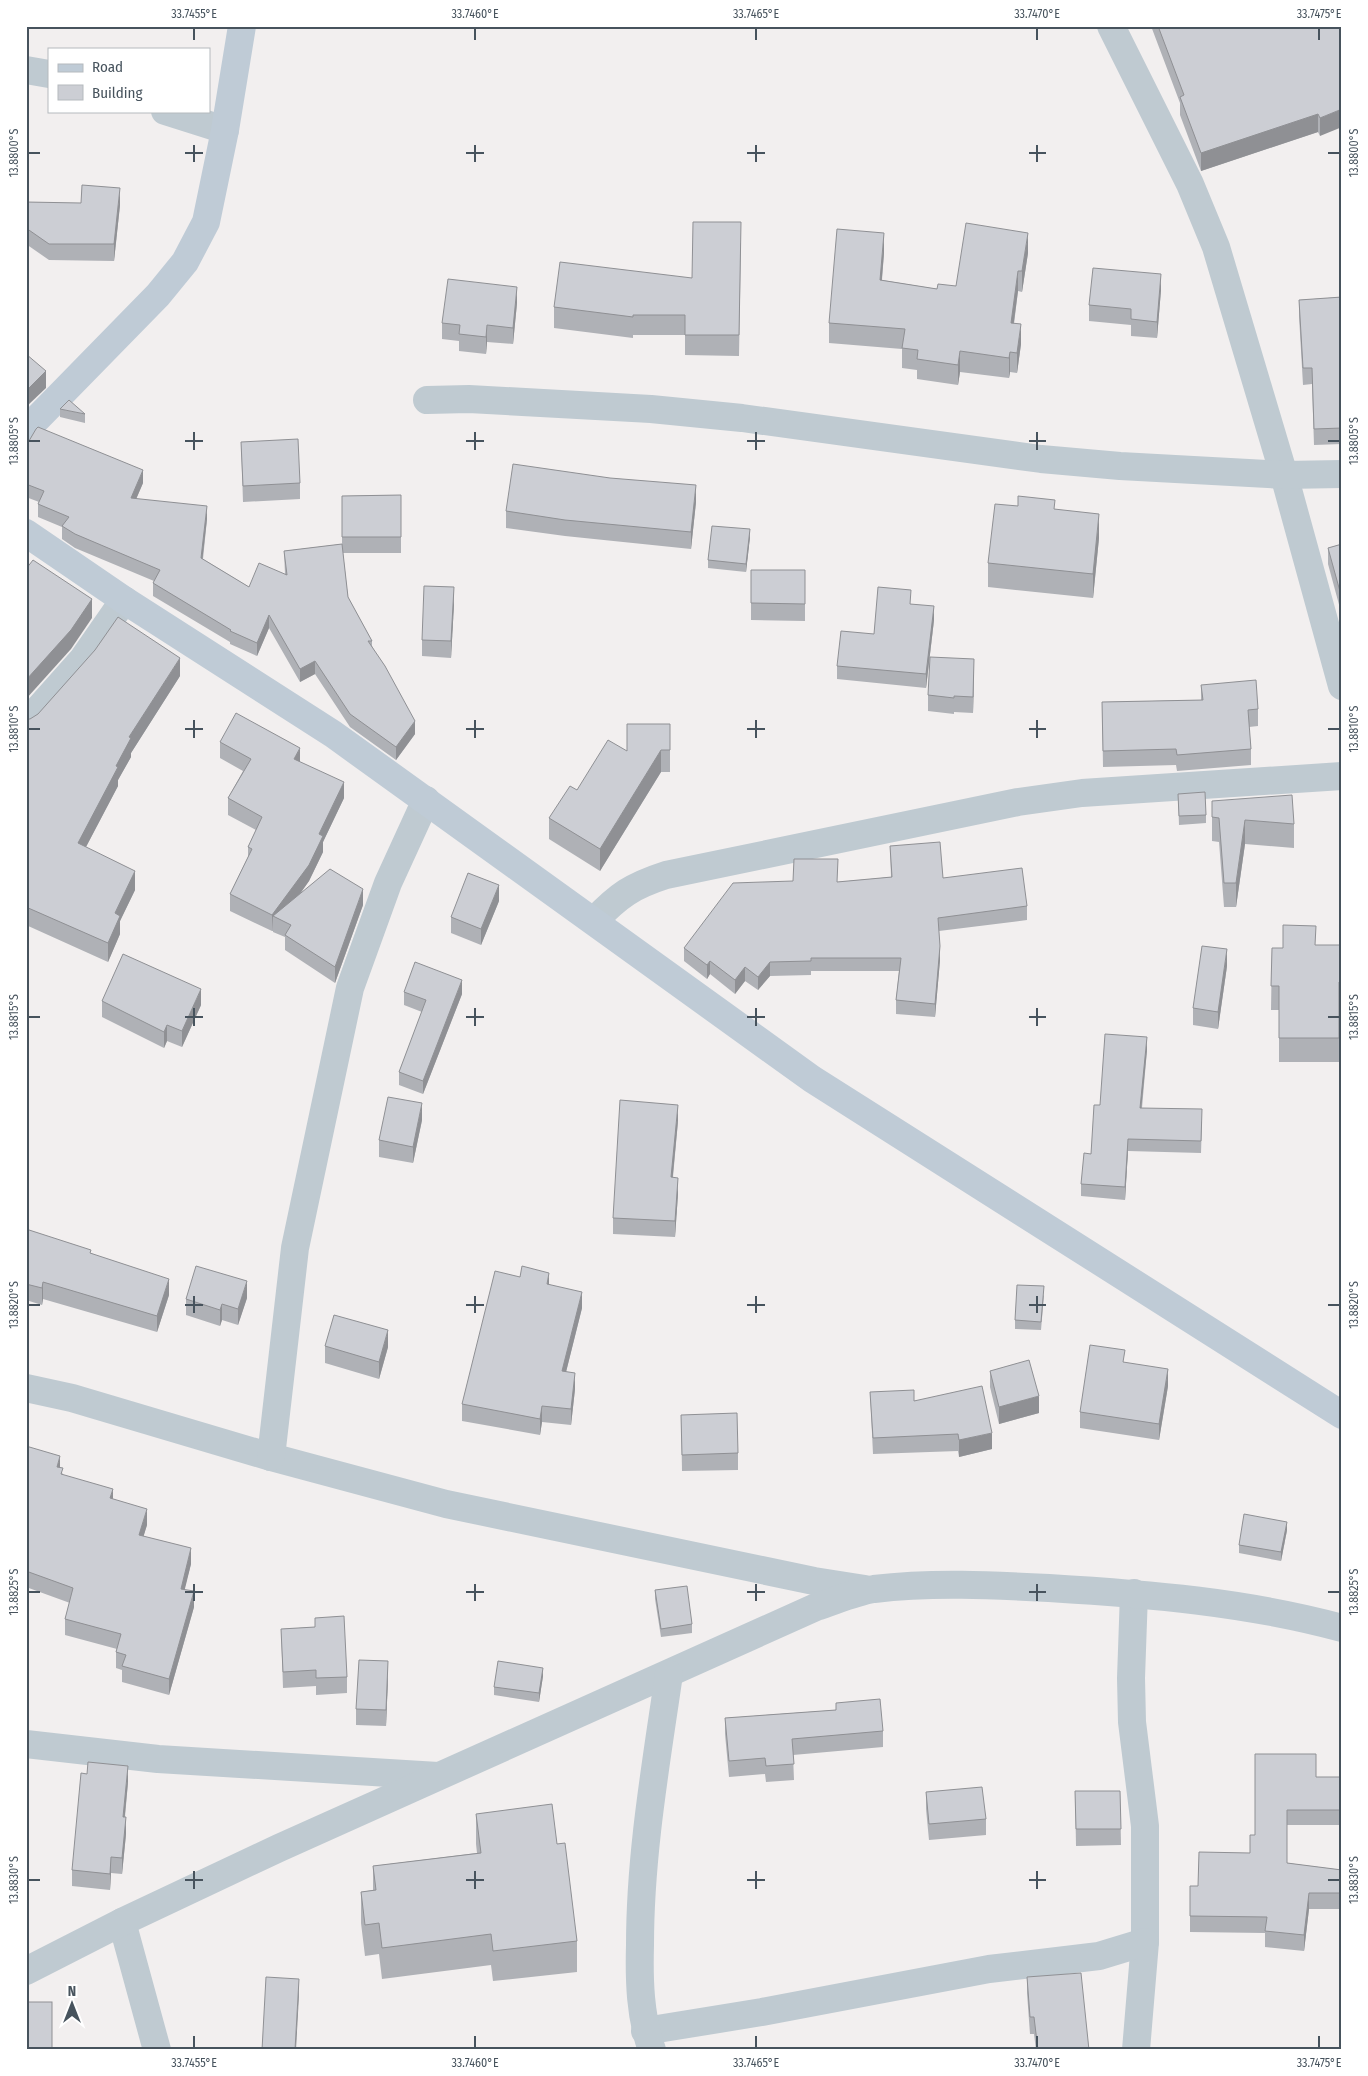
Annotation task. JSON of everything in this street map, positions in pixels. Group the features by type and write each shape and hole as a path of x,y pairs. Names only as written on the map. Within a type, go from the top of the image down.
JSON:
{"street":[{"path":"26,430 158,295 186,262 206,222 225,130 242,26"},
{"path":"1110,26 1190,184 1216,247 1284,475 1342,686"},
{"path":"26,70 48,74"},
{"path":"168,112 225,130"},
{"path":"427,400 469,399 650,409 742,418 1041,459 1284,475 1342,474"},
{"path":"26,533 124,600 326,729 812,1079 1342,1415"},
{"path":"26,723 83,659 124,600"},
{"path":"594,921 618,896 640,883 666,875 1018,802 1092,793 1342,776"},
{"path":"271,1456 295,1248 350,988 388,883 426,800"},
{"path":"26,1388 72,1398 271,1456 446,1504 814,1581 873,1590 934,1586 1002,1586 1134,1593 1286,1613 1342,1628"},
{"path":"26,1971 122,1922 279,1848 816,1607 873,1590"},
{"path":"1134,1593 1131,1678 1132,1722 1145,1826 1145,1942 1136,2050"},
{"path":"668,1674 640,1904 639,1972 648,2040 762,2012 989,1969 1099,1956 1145,1942"},
{"path":"26,1744 158,1759 442,1776"},
{"path":"122,1922 156,2050"}],"building":[{"path":"1158,26 1342,26 1342,109 1320,118 1318,114 1201,153 1180,97 1184,95"},
{"path":"82,185 120,188 114,244 49,244 26,228 26,202 81,203"},
{"path":"693,222 741,222 739,335 685,335 685,315 633,315 633,317 554,307 560,262 692,278"},
{"path":"966,223 1028,233 1022,271 1018,271 1011,323 1021,324 1017,353 1010,352 1009,358 960,351 958,365 917,359 918,350 902,348 905,329 829,323 837,229 884,233 880,280 937,289 938,284 956,286"},
{"path":"1093,268 1161,274 1157,322 1131,319 1131,309 1089,305"},
{"path":"448,279 517,287 513,328 487,325 486,337 459,334 460,325 442,323"},
{"path":"1342,297 1342,428 1314,429 1312,368 1303,368 1299,300"},
{"path":"26,354 46,371 26,391"},
{"path":"69,400 85,414 60,409"},
{"path":"38,427 143,470 131,498 207,506 201,558 249,587 259,563 287,575 284,551 342,544 348,597 372,641 368,641 385,666 415,721 396,747 350,714 315,661 300,669 269,615 257,643 230,631 153,583 160,570 75,534 62,526 69,517 38,504 44,491 26,484 26,446"},
{"path":"298,439 300,483 243,486 241,442"},
{"path":"513,464 610,478 696,485 691,532 565,520 506,511"},
{"path":"401,495 401,537 342,537 342,496"},
{"path":"1018,496 1055,500 1054,509 1099,514 1093,574 988,563 995,504 1018,506"},
{"path":"712,526 750,529 746,564 708,560"},
{"path":"1342,544 1342,595 1341,595 1328,548"},
{"path":"33,560 92,599 71,630 26,680 26,569"},
{"path":"751,570 805,570 805,604 751,603"},
{"path":"424,586 454,587 451,641 422,640"},
{"path":"878,587 911,590 910,604 934,606 926,674 837,666 841,631 874,634"},
{"path":"118,617 180,658 129,737 131,738 116,766 118,767 78,843 135,871 115,913 120,916 108,943 26,907 26,719 30,719 38,714 95,650"},
{"path":"930,657 974,659 973,697 954,696 954,698 928,695"},
{"path":"1256,680 1258,709 1248,710 1251,749 1177,755 1176,749 1103,751 1102,702 1203,700 1201,685"},
{"path":"236,713 300,748 294,759 344,782 319,834 323,836 309,865 272,915 230,894 252,849 248,847 262,817 228,798 251,759 220,742"},
{"path":"627,724 670,724 670,750 661,750 600,849 549,818 570,786 577,790 608,740 627,751"},
{"path":"1205,792 1206,815 1179,816 1178,794"},
{"path":"1292,795 1294,824 1245,820 1236,883 1224,883 1219,818 1212,817 1212,801"},
{"path":"940,842 943,878 1022,868 1027,906 938,918 940,946 935,1004 896,1000 901,958 811,958 811,961 770,962 758,977 745,967 735,980 710,961 707,965 684,948 733,883 793,881 794,859 838,859 837,882 892,877 890,846"},
{"path":"330,869 363,889 335,967 285,935 291,925 273,916"},
{"path":"468,873 499,885 481,929 451,917"},
{"path":"1283,925 1316,926 1315,945 1342,945 1342,982 1339,982 1339,1038 1279,1038 1279,986 1271,986 1272,948 1283,948"},
{"path":"1202,946 1227,949 1218,1012 1193,1008"},
{"path":"123,954 201,989 182,1031 167,1025 164,1032 102,1001"},
{"path":"415,962 462,980 423,1081 399,1072 426,1000 404,992"},
{"path":"1105,1034 1147,1037 1140,1108 1202,1109 1201,1141 1128,1139 1125,1187 1081,1184 1084,1153 1091,1154 1094,1105 1100,1105"},
{"path":"388,1097 422,1103 413,1147 379,1140"},
{"path":"620,1100 678,1105 671,1177 678,1178 675,1221 613,1218"},
{"path":"26,1229 91,1250 90,1253 169,1279 157,1316 43,1282 42,1288 26,1284"},
{"path":"196,1266 247,1281 238,1309 222,1304 220,1310 186,1299"},
{"path":"522,1266 549,1273 547,1284 582,1292 562,1371 575,1373 571,1409 542,1406 540,1419 462,1404 495,1271 520,1277"},
{"path":"1017,1285 1044,1286 1041,1322 1015,1320"},
{"path":"334,1315 388,1330 379,1362 325,1346"},
{"path":"1090,1345 1125,1350 1123,1362 1168,1369 1159,1424 1080,1412"},
{"path":"1029,1360 1039,1396 999,1407 990,1371"},
{"path":"982,1386 992,1433 959,1440 958,1434 873,1438 870,1392 914,1390 914,1401"},
{"path":"737,1413 738,1453 682,1455 681,1415"},
{"path":"26,1446 60,1456 57,1467 63,1468 61,1474 113,1489 110,1498 147,1509 139,1535 191,1548 181,1589 194,1591 169,1679 122,1666 126,1655 116,1652 121,1634 65,1619 73,1588 26,1571"},
{"path":"1244,1514 1287,1522 1281,1552 1239,1545"},
{"path":"687,1586 692,1624 661,1629 655,1590"},
{"path":"344,1616 347,1677 316,1678 316,1670 283,1672 281,1629 315,1627 315,1618"},
{"path":"359,1660 388,1661 386,1710 356,1709"},
{"path":"498,1661 543,1668 539,1693 494,1687"},
{"path":"880,1699 883,1731 792,1739 794,1764 766,1766 765,1758 729,1761 725,1718 836,1710 836,1703"},
{"path":"1255,1754 1316,1754 1316,1777 1342,1777 1342,1810 1287,1810 1287,1863 1342,1870 1342,1893 1309,1893 1304,1935 1265,1931 1267,1917 1190,1916 1190,1886 1198,1886 1199,1852 1250,1853 1250,1835 1255,1835"},
{"path":"88,1762 128,1766 123,1817 126,1817 122,1858 111,1857 110,1874 72,1870 81,1773 87,1774"},
{"path":"982,1787 986,1819 929,1824 926,1792"},
{"path":"1075,1791 1120,1791 1121,1829 1076,1829"},
{"path":"552,1804 557,1844 565,1843 577,1941 493,1951 491,1934 382,1948 379,1923 365,1925 361,1892 376,1890 373,1866 481,1853 476,1814"},
{"path":"1081,1973 1089,2050 1038,2050 1034,2017 1030,2017 1027,1977"},
{"path":"266,1977 299,1979 295,2050 262,2050"},
{"path":"26,2002 52,2002 52,2050 26,2050"}]}
